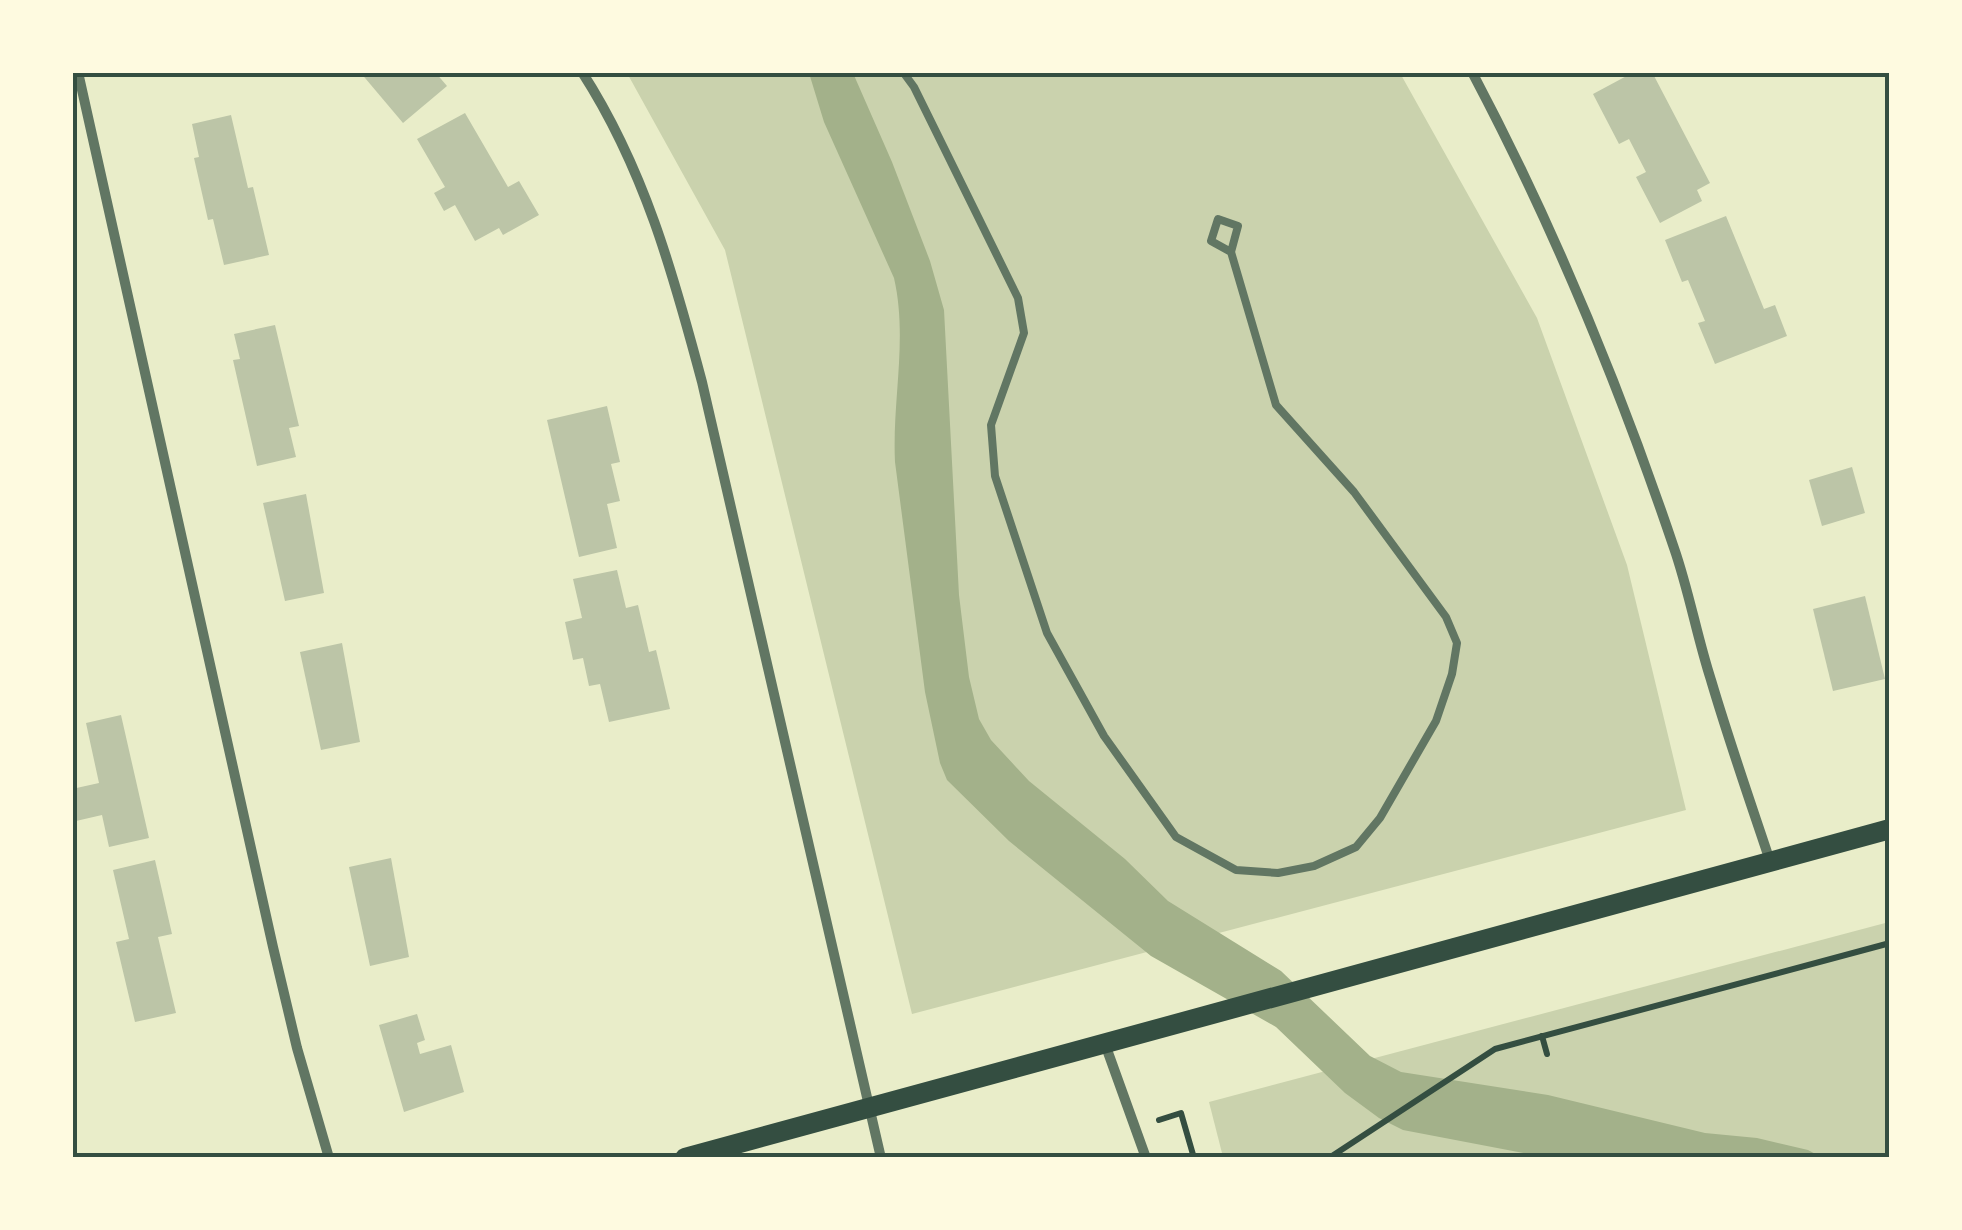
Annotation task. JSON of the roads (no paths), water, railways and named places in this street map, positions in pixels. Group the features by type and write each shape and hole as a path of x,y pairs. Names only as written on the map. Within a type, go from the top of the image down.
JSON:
{"main road":[{"path":"685,1158 1890,829"}],"street":[{"path":"78,72 289,1014 329,1158"},
{"path":"582,72 630,158 675,280 882,1158"},
{"path":"1472,72 1572,279 1633,432 1676,552 1710,679 1770,861"},
{"path":"1105,1044 1146,1158"}],"lane":[{"path":"904,72 1018,298 1024,332 991,425 995,476 1046,633 1104,736 1176,837 1236,870 1278,873 1314,866 1356,847 1380,818 1436,721 1452,674 1456,643 1446,617 1354,492 1276,404 1232,252 1238,226 1218,219 1211,241 1232,252"}]}
